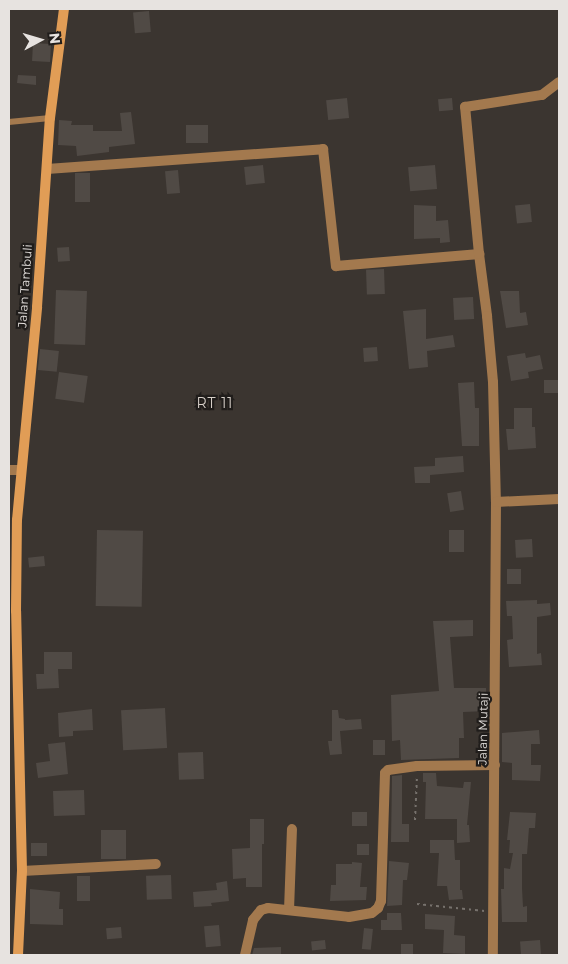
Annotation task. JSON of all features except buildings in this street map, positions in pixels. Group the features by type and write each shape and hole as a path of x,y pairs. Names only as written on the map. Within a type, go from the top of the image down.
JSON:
{"street":[{"name":"Jalan Tambuli","path":"18,955 22,871 20,699 12,611 20,470 36,307 50,118 64,9"},
{"name":"Jalan Mutaji","path":"493,955 496,502 493,382 465,107 542,95 555,84"},
{"path":"47,169 323,149 336,266 479,254"},
{"path":"9,470 20,470"},
{"path":"496,502 559,500"},
{"path":"245,955 254,920 261,910 268,908 349,917 372,913 378,908 381,901 385,773 388,770 417,766 495,764"},
{"path":"289,910 292,829"},
{"path":"22,871 156,864"}],"lane":[{"path":"9,122 50,118"}],"path":[{"path":"415,820 417,766"},
{"path":"417,904 492,911"}],"district":[{"name":"RT 11","path":"215,403"}]}
